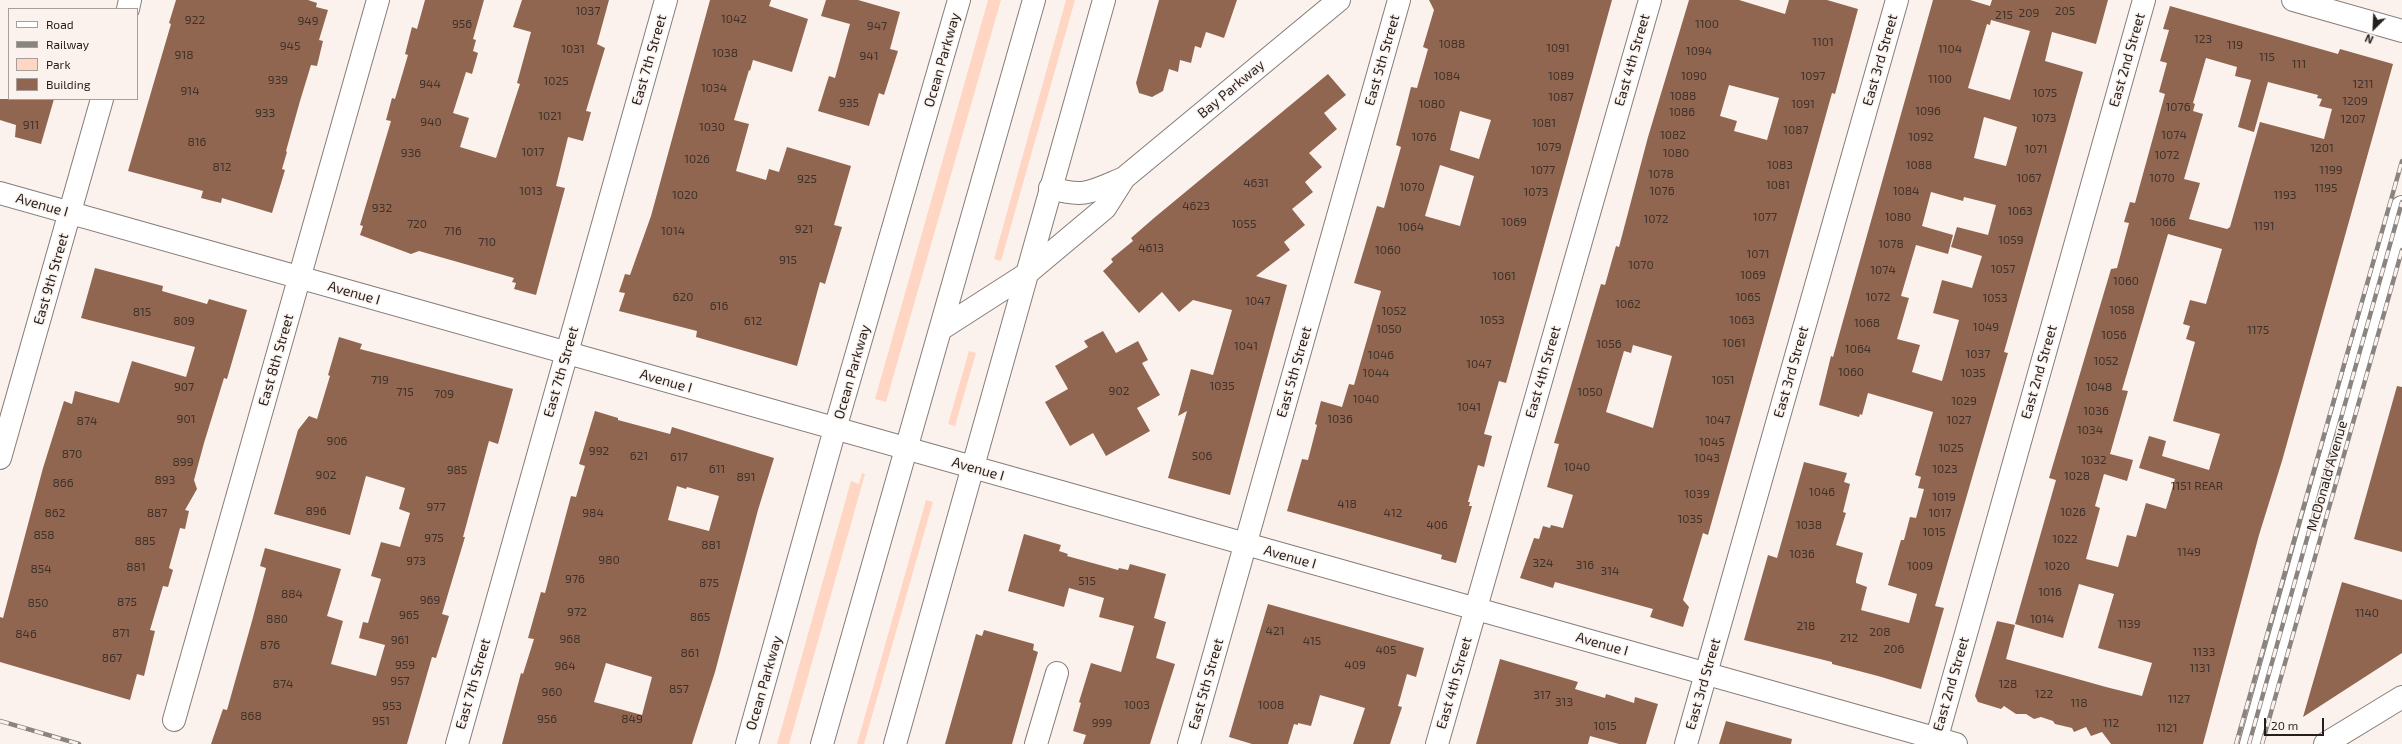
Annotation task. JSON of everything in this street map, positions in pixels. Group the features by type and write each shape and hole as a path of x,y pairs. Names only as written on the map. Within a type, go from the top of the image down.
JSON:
{"street":[{"name":"East 8th Street","path":"174,720 378,0"},
{"name":"East 7th Street","path":"457,744 666,0"},
{"name":"Ocean Parkway","path":"747,744 835,429 959,0"},
{"path":"822,744 1034,0"},
{"path":"895,744 971,467 1104,0"},
{"name":"Bay Parkway","path":"1050,188 1071,194 1087,194 1124,178 1339,0"},
{"name":"East 5th Street","path":"1190,744 1245,544 1400,0"},
{"name":"East 4th Street","path":"1437,744 1650,0"},
{"name":"East 3rd Street","path":"1686,744 1897,0"},
{"name":"East 2nd Street","path":"1942,742 2144,0"},
{"path":"2293,0 2402,31"},
{"name":"East 9th Street","path":"0,458 102,100"},
{"name":"Bay Parkway","path":"941,329 1025,275 1105,208 1124,178"},
{"name":"Avenue I","path":"0,193 1706,674 1942,742"},
{"name":"McDonald Avenue","path":"2251,744 2402,207"},
{"path":"1036,744 1057,673"},
{"path":"2325,744 2402,696"}],"green space":[{"path":"988,0 1001,0 886,402 875,399"},
{"path":"1066,0 1075,0 1001,261 994,259"},
{"path":"969,351 976,353 955,426 948,424"},
{"path":"862,473 865,474 789,744 777,744 851,481 859,484"},
{"path":"926,500 933,502 864,744 857,744"}],"building":[{"path":"176,0 308,0 317,3 316,7 328,10 319,40 323,41 317,66 311,65 286,151 282,169 285,170 272,213 222,198 221,203 201,198 203,191 128,171 171,24 169,23"},
{"path":"425,0 484,0 473,39 476,40 473,51 478,53 472,74 466,72 453,113 469,118 460,147 496,158 520,84 517,83 531,32 513,27 522,0 609,0 597,44 605,48 586,111 591,112 583,141 568,137 556,186 565,188 536,295 514,289 516,283 512,282 514,278 419,251 411,254 360,235 363,226 360,225 391,121 386,120 392,98 395,99 408,55 405,54 412,27 417,29"},
{"path":"710,0 771,0 769,6 808,19 792,72 753,60 734,120 749,124 736,171 766,180 769,169 779,172 787,147 851,166 834,225 842,227 825,284 820,282 797,366 696,337 697,331 619,311 625,293 619,292 625,274 630,275 651,216"},
{"path":"826,0 858,0 900,12 890,49 898,51 884,95 879,93 869,126 818,111 829,76 835,78 850,24 821,16"},
{"path":"1159,0 1237,0 1224,38 1206,32 1201,48 1195,46 1191,63 1180,60 1178,72 1169,69 1163,91 1152,97 1139,93 1136,83"},
{"path":"1429,0 1612,0 1506,383 1499,381 1484,434 1492,436 1484,467 1478,465 1468,502 1470,502 1469,506 1472,506 1456,563 1441,559 1442,555 1287,511 1302,459 1308,460 1317,425 1315,424 1321,401 1342,407 1349,384 1354,385 1381,291 1354,283 1377,206 1384,208 1401,147 1396,145 1411,87 1417,88 1428,49 1423,47 1434,10","holes":["1460,111 1491,120 1479,159 1450,150","1440,165 1474,176 1460,226 1425,216"]},
{"path":"1689,0 1739,0 1785,14 1789,0 1827,0 1858,9 1835,94 1832,93 1708,535 1703,533 1683,600 1689,607 1683,627 1650,617 1653,609 1555,582 1553,588 1520,578 1534,538 1539,539 1543,526 1550,528 1551,525 1563,528 1573,495 1547,487 1559,444 1554,443 1601,284 1605,285 1616,246 1619,247 1648,137","holes":["1729,85 1779,98 1767,140 1734,131 1737,121 1720,116","1633,345 1672,356 1653,428 1606,412 1624,351 1631,353"]},
{"path":"1933,0 1970,0 1990,6 1992,0 2108,0 2096,44 2052,32 2045,61 2083,72 2004,352 2008,353 1935,606 1944,608 1921,689 1832,664 1832,662 1744,640 1768,555 1777,558 1804,462 1847,473 1844,482 1850,484 1843,512 1846,513 1836,545 1863,553 1856,580 1856,583 1867,587 1861,610 1909,623 1917,594 1888,585 1901,540 1904,540 1910,517 1916,518 1924,489 1918,488 1921,477 1915,475 1933,412 1868,393 1862,415 1860,414 1859,417 1819,405 1831,356 1833,357","holes":["1991,20 2030,31 2010,100 1968,88 1987,24 1990,25","1984,117 2017,127 2006,166 1974,158","1931,192 1963,201 1964,197 1996,205 1988,235 1957,227 1951,247 1982,256 1972,288 1942,280 1933,313 1959,320 1942,381 1912,372 1920,345 1897,339 1909,298 1901,296 1916,245 1948,254 1953,235 1922,226"]},
{"path":"2170,6 2338,54 2340,49 2393,64 2282,461 2259,535 2203,744 2111,744 2102,732 2091,736 2086,727 2074,732 2072,728 2055,724 2053,721 2041,717 2034,719 2026,714 2016,714 2004,706 2001,709 1978,702 1975,696 1997,621 2015,625 2006,659 2106,687 2142,696 2152,663 2098,648 2114,594 2079,584 2063,638 2015,624 2056,480 2049,478 2111,269 2117,268 2129,223 2124,222 2130,202 2135,203 2165,94 2159,92 2167,63 2160,61 2169,30 2163,29","holes":["2206,58 2237,67 2235,76 2251,80 2238,127 2254,132 2268,82 2318,95 2317,98 2322,99 2319,106 2332,109 2324,139 2260,122 2230,227 2227,229 2189,219 2200,183 2184,179 2203,114 2193,111 2195,104 2193,103","2168,234 2222,249 2206,304 2190,300 2183,324 2190,326 2186,339 2195,342 2173,421 2220,434 2209,470 2162,456 2166,441 2149,436 2139,468 2175,479 2166,509 2146,503 2136,537 2127,535 2118,567 2086,559 2100,508 2095,506 2104,474 2127,481 2133,460 2110,454 2128,391 2122,390"]},
{"path":"1328,74 1346,95 1324,113 1337,129 1309,153 1322,167 1305,182 1313,192 1292,209 1305,225 1284,242 1290,250 1256,276 1287,285 1230,495 1168,478 1187,411 1178,416 1191,369 1213,375 1232,310 1193,300 1179,312 1162,292 1139,313 1103,271 1113,262 1111,259 1133,241 1131,238"},
{"path":"0,99 54,100 41,144 15,137 16,125 0,120"},
{"path":"95,268 163,286 162,291 207,304 209,299 247,310 227,379 224,378 204,443 194,480 197,489 185,510 189,511 185,529 180,528 169,568 173,570 168,587 163,586 150,630 155,631 144,676 137,674 130,700 0,662 0,617 3,618 43,468 64,401 72,404 75,391 119,403 132,361 186,377 195,347 81,318"},
{"path":"1103,331 1116,353 1138,341 1148,360 1142,363 1160,395 1137,408 1150,431 1106,456 1093,433 1070,446 1045,402 1068,389 1055,366 1088,347 1084,341"},
{"path":"339,337 362,344 360,349 513,389 498,444 489,441 463,537 465,537 442,614 449,616 436,658 432,657 407,744 211,744 223,709 227,710 252,621 266,568 260,566 265,548 341,569 327,616 343,621 331,664 376,676 385,645 359,638 363,622 368,623 381,579 371,576 381,542 400,547 410,513 399,509 405,488 366,476 350,535 274,514 298,430 309,416 317,419 330,376 328,375"},
{"path":"2397,386 2402,387 2402,552 2354,539"},
{"path":"595,411 618,418 618,420 670,434 672,427 774,458 758,510 715,672 692,744 502,744 521,673 523,674 534,639 528,638 541,592 545,593 571,496 576,497 585,466 579,464","holes":["677,486 686,489 687,487 719,496 709,531 668,520","606,663 652,677 642,715 594,702"]},
{"path":"1024,534 1061,545 1059,551 1068,554 1067,556 1118,570 1119,568 1128,570 1130,564 1166,574 1154,618 1166,622 1156,658 1175,664 1150,744 1083,744 1086,735 1073,731 1081,703 1079,702 1091,663 1121,672 1134,626 1099,617 1104,598 1069,588 1064,607 1008,591"},
{"path":"2342,582 2402,600 2402,653 2303,717"},
{"path":"1268,604 1424,648 1416,677 1407,674 1398,706 1402,707 1390,744 1353,744 1365,708 1320,695 1311,726 1298,723 1298,725 1294,724 1288,744 1252,744 1229,737"},
{"path":"984,630 1034,644 1033,650 1038,652 1012,744 945,744 976,634 982,636"},
{"path":"1500,659 1578,682 1575,689 1605,698 1606,694 1634,703 1635,697 1658,704 1646,744 1619,744 1590,736 1588,744 1476,744"},
{"path":"1726,721 1792,739 1791,744 1719,744"}],"railway":[{"path":"2236,744 2402,161"},
{"path":"2249,744 2402,202"},
{"path":"2262,744 2402,250"},
{"path":"0,721 79,744"}]}
